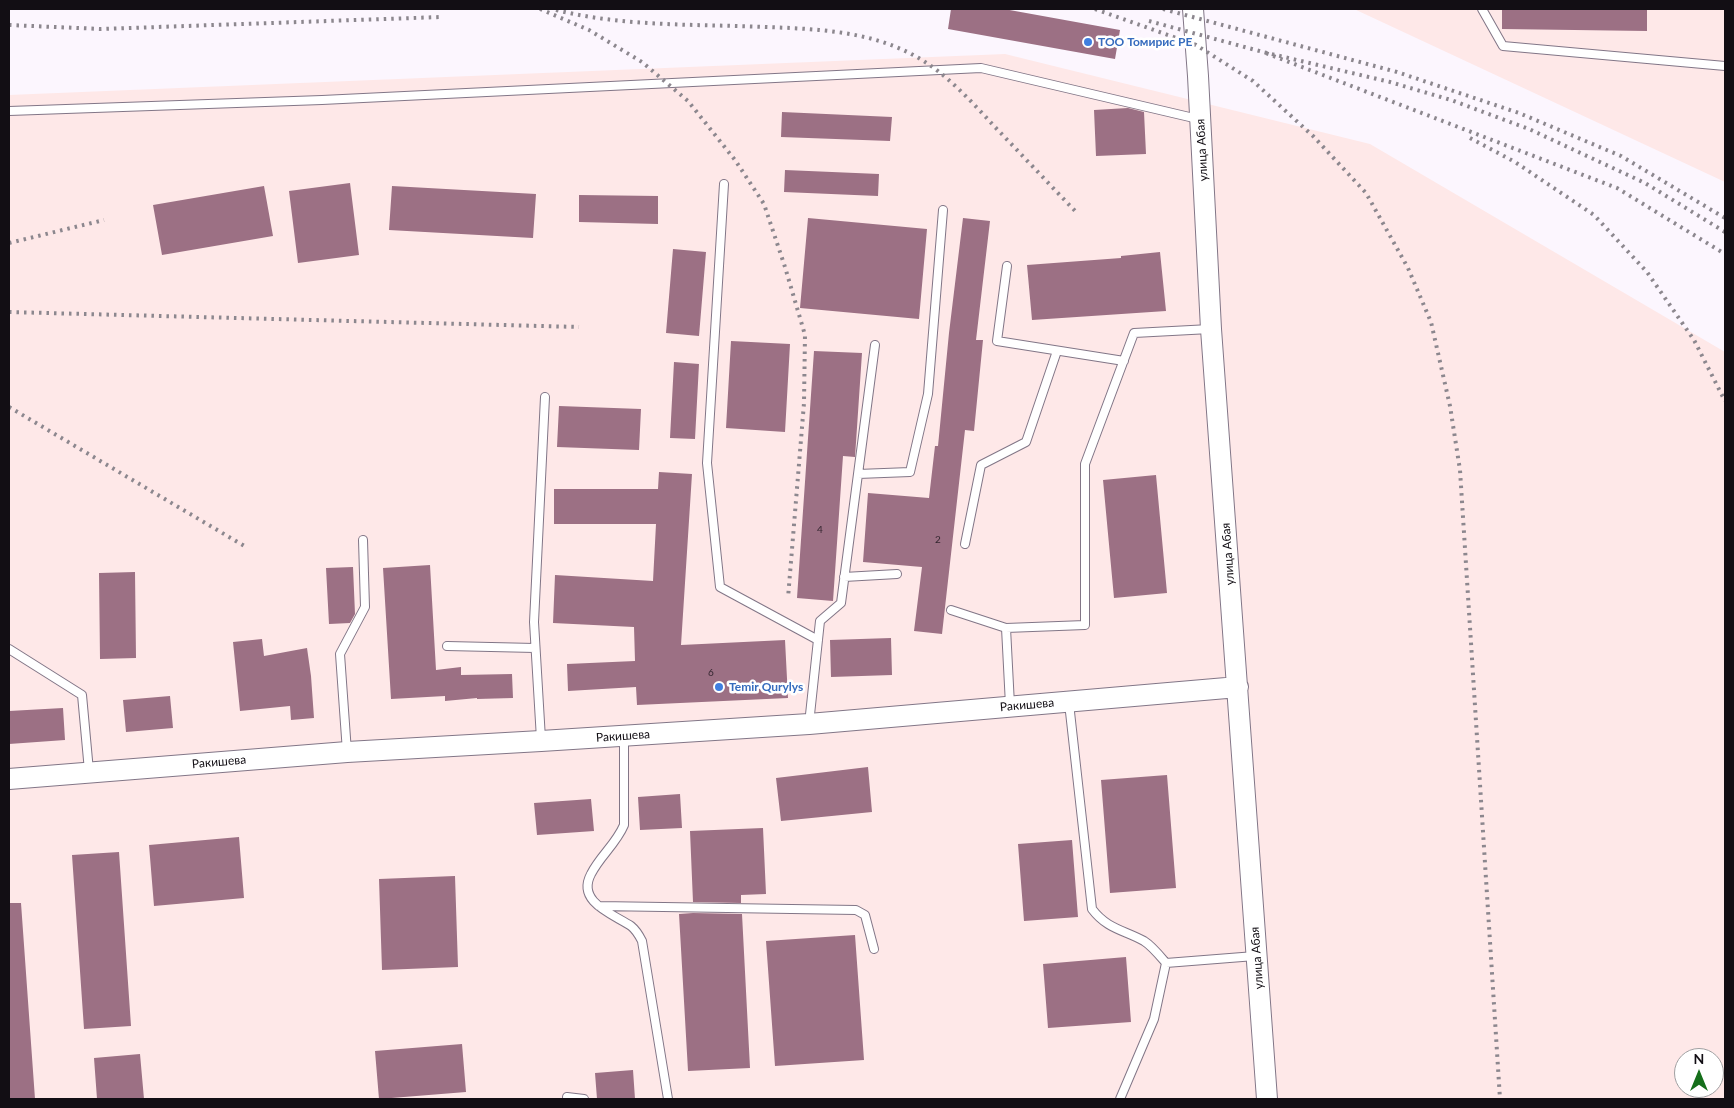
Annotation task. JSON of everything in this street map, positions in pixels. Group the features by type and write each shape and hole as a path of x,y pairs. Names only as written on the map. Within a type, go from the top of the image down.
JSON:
{"street":[{"name":"улица Абая","path":"1193,9 1211,329 1267,1099"},
{"name":"Ракишева","path":"9,780 347,752 809,724 1238,687"}],"lane":[{"path":"1482,9 1503,46 1725,66"},
{"path":"9,111 322,100 981,68 1200,119"},
{"path":"724,184 707,463 720,587 818,640"},
{"path":"858,474 910,472 928,394 943,210"},
{"path":"1007,266 997,341 1124,361"},
{"path":"951,610 1006,628 1086,625 1085,464 1134,333 1211,329"},
{"path":"809,724 820,621 841,603 875,344"},
{"path":"965,544 981,465 1026,442 1057,350"},
{"path":"541,741 534,622 545,397"},
{"path":"347,752 340,654 365,607 363,540"},
{"path":"844,577 898,574"},
{"path":"1006,628 1010,707"},
{"path":"447,646 535,648"},
{"path":"9,649 82,695 89,773"},
{"path":"1069,702 1092,909 1100,920 1118,931 1145,942 1166,963 1257,956"},
{"path":"624,736 624,826 619,836 591,874 588,882 588,892 597,906 632,927 642,941 668,1099"},
{"path":"597,906 856,910 865,915 874,949"},
{"path":"1120,1099 1154,1019 1166,963"},
{"path":"567,1097 584,1099"}],"shaded area":[{"path":"1354,9 1725,9 1725,182"},
{"path":"1005,54 1370,144 1725,352 1725,1099 9,1099 9,95"}],"building":[{"path":"951,9 1004,9 1120,30 1115,59 948,29"},
{"path":"1502,9 1647,9 1647,31 1502,29"},
{"path":"1128,108 1144,112 1146,154 1096,156 1094,110"},
{"path":"782,112 892,117 890,141 781,137"},
{"path":"785,170 879,174 878,196 784,192"},
{"path":"350,183 359,255 298,263 289,191"},
{"path":"264,186 273,236 162,255 153,205"},
{"path":"392,186 536,194 533,238 389,230"},
{"path":"579,195 658,196 658,224 579,222"},
{"path":"808,218 927,229 919,319 800,308"},
{"path":"963,218 990,221 976,340 983,340 974,431 965,430 942,634 914,631 922,567 863,562 868,493 929,498 935,446 938,446"},
{"path":"673,249 706,252 699,336 666,333"},
{"path":"1160,252 1166,311 1032,320 1027,265 1121,258 1121,256"},
{"path":"731,341 790,344 785,432 726,428"},
{"path":"814,351 862,353 855,457 843,456 833,601 797,598"},
{"path":"674,362 699,364 695,439 670,438"},
{"path":"559,406 641,409 639,450 557,447"},
{"path":"659,472 692,474 681,645 785,640 788,698 637,705 636,687 568,691 567,664 635,661 634,627 553,623 555,575 653,581 656,524 554,524 554,489 658,489"},
{"path":"1156,475 1167,593 1114,598 1103,480"},
{"path":"430,565 436,670 461,667 461,675 512,674 513,698 477,698 445,701 445,696 391,699 383,568"},
{"path":"353,567 355,614 350,623 329,624 326,568"},
{"path":"135,572 136,658 100,659 99,573"},
{"path":"891,638 892,675 831,677 830,640"},
{"path":"262,639 264,656 307,648 314,718 291,720 290,706 240,711 233,642"},
{"path":"170,696 173,728 126,732 123,700"},
{"path":"63,708 65,740 9,744 9,711"},
{"path":"868,767 872,812 781,821 776,778"},
{"path":"1167,775 1176,888 1110,893 1101,780"},
{"path":"680,794 682,828 640,830 638,797"},
{"path":"591,799 594,831 537,835 534,803"},
{"path":"763,828 766,894 741,895 741,903 693,902 690,831"},
{"path":"239,837 244,898 154,906 149,845"},
{"path":"1072,840 1078,917 1024,921 1018,844"},
{"path":"119,852 131,1026 84,1029 72,855"},
{"path":"455,876 458,967 382,970 379,879"},
{"path":"9,903 21,903 35,1099 9,1099"},
{"path":"679,914 742,914 750,1068 688,1071"},
{"path":"855,935 864,1060 775,1066 766,941"},
{"path":"1126,957 1131,1022 1048,1028 1043,964"},
{"path":"462,1044 466,1092 379,1099 375,1051"},
{"path":"140,1054 144,1099 97,1099 94,1058"},
{"path":"633,1070 635,1099 597,1099 595,1073"}],"railway":[{"path":"540,9 589,30 642,62 688,101 735,160 764,204 805,335 804,403 788,598"},
{"path":"1095,9 1196,45 1253,81 1314,137 1366,193 1408,268 1431,322 1450,406 1460,470 1500,1099"},
{"path":"1163,9 1397,72 1519,113 1621,156 1725,218"},
{"path":"556,10 634,22 824,30 862,36 898,48 937,70 957,88 1078,214"},
{"path":"9,25 101,29 441,17"},
{"path":"1149,21 1263,52"},
{"path":"1725,232 1645,183 1529,129 1451,100 1390,82 1263,52 1617,188 1725,254"},
{"path":"1470,138 1515,162 1594,215 1647,272 1694,340 1725,401"},
{"path":"9,243 104,220"},
{"path":"9,312 579,327"},
{"path":"9,407 246,547"}],"place":[{"name":"ТОО Томирис РЕ","path":"1088,42"},
{"name":"Temir Qurylys","path":"719,687"}]}
